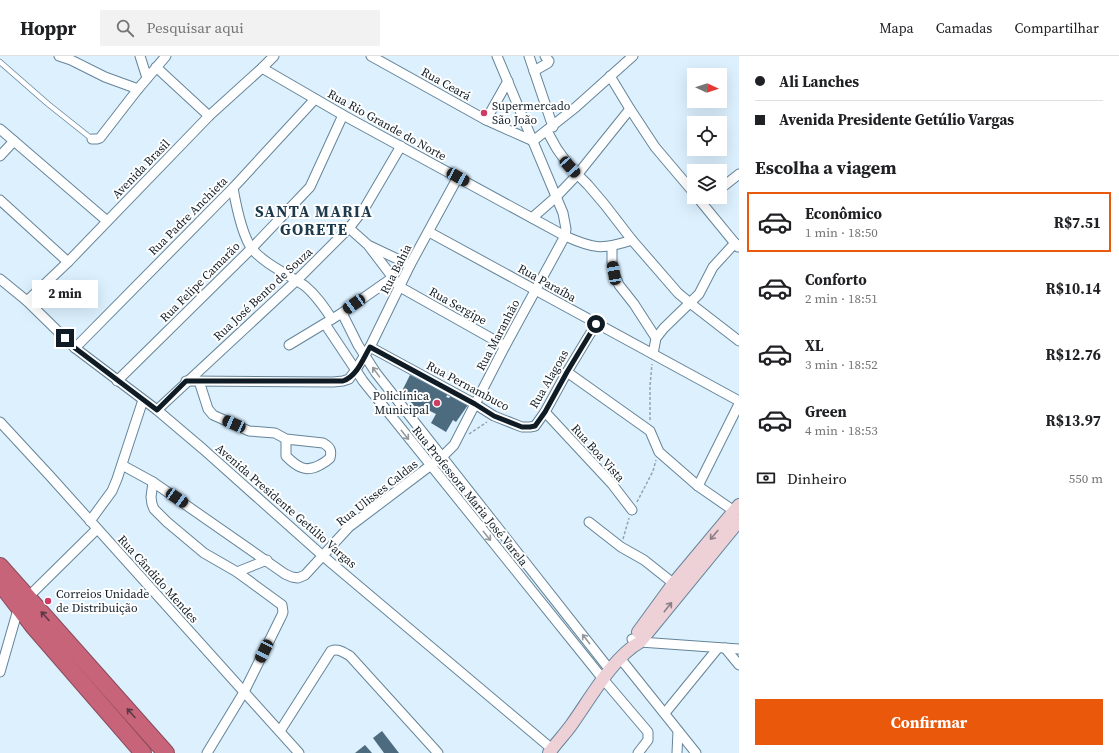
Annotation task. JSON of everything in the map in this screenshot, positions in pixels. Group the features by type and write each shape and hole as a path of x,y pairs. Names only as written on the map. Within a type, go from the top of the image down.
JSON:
{"highway":[{"path":"1,573 24,602 88,665 166,753"},
{"path":"24,602 33,626 139,749 149,733"},
{"path":"76,675 88,665"},
{"path":"103,707 116,696"}],"main road":[{"path":"551,751 571,726 606,675 635,642 737,512"}],"street":[{"path":"59,56 71,58 105,77 138,89"},
{"path":"140,56 147,78"},
{"path":"92,139 100,138 166,56"},
{"name":"Avenida Brasil","path":"27,301 68,262 209,116 274,56"},
{"name":"Rua Ceará","path":"371,56 486,120 533,141"},
{"path":"529,56 557,149 577,175 588,185 632,240 678,293 739,341"},
{"path":"533,141 550,129 633,56"},
{"path":"500,57 508,81 565,220 565,236"},
{"path":"534,70 547,59"},
{"path":"156,68 209,116"},
{"name":"Rua Rio Grande do Norte","path":"262,68 343,115 584,245 596,247 612,246 632,240"},
{"path":"610,76 655,147 687,185"},
{"path":"486,120 508,81"},
{"name":"Rua Padre Anchieta","path":"75,348 233,188 315,99"},
{"path":"532,218 556,197 577,175 630,109"},
{"name":"Rua Felipe Camarão","path":"117,381 252,248 310,187 343,115"},
{"path":"0,129 107,221"},
{"path":"0,156 14,141"},
{"name":"Rua José Bento de Souza","path":"157,410 186,381 297,280 349,228 364,210 401,146"},
{"path":"727,183 739,174"},
{"name":"Rua Bahia","path":"355,372 370,347 410,265 458,177"},
{"path":"233,188 240,220 252,248"},
{"path":"0,200 68,262"},
{"path":"653,354 656,338 664,328 690,303 702,288 713,267 737,246 703,204"},
{"path":"349,228 368,245 410,265"},
{"name":"Rua Paraíba","path":"429,232 739,402"},
{"name":"Rua Maranhão","path":"454,445 505,346 565,236"},
{"name":"Rua Sergipe","path":"368,245 400,287 505,346"},
{"path":"612,246 614,273 619,285 634,304 656,338"},
{"name":"Rua Professora Maria José Varela","path":"252,248 270,264 297,280 315,295 355,372 430,466 606,675"},
{"path":"289,345 342,313 392,278"},
{"name":"Avenida Presidente Getúlio Vargas","path":"1,281 27,301 75,348 157,410 203,449 323,556 551,751"},
{"name":"Rua Professora Maria José Varela","path":"342,313 364,356 404,409 443,456 606,675"},
{"name":"Rua Alagoas","path":"535,426 545,412 596,324"},
{"name":"Rua Pernambuco","path":"370,347 475,404 494,416 522,427 535,426"},
{"path":"186,381 338,381 349,378 355,372"},
{"path":"567,372 650,431 659,452 698,486 737,512"},
{"path":"199,381 208,409 213,415 249,431 275,432 286,439 323,443 331,450 330,458 314,468 302,468 286,456 286,439"},
{"path":"90,521 112,491 143,400"},
{"path":"698,486 739,402"},
{"name":"Rua Boa Vista","path":"545,412 597,468 632,510"},
{"name":"Rua Cândido Mendes","path":"0,422 299,753"},
{"name":"Rua Ulisses Caldas","path":"267,560 285,574 292,577 302,577 311,570 349,527 443,456 454,445"},
{"path":"122,465 153,482 267,560"},
{"path":"153,482 151,497 154,510 204,553 238,572 282,605 282,616 244,692 207,753"},
{"path":"589,522 621,547 644,560 678,587"},
{"path":"0,672 24,602 97,529"},
{"path":"238,572 267,560"},
{"path":"635,642 739,649"},
{"path":"721,648 739,665"},
{"path":"665,713 721,648"},
{"path":"280,731 331,652 338,650 350,656 438,753"},
{"path":"620,658 696,753"},
{"path":"606,675 648,732 648,740 638,753"},
{"path":"678,731 678,753"}],"lane":[{"path":"0,62 48,104 92,139"}],"path":[{"path":"650,431 650,386 653,354"},
{"path":"454,445 494,416"},
{"path":"621,547 632,510 653,471 659,452"}],"building":[{"name":"Policlínica Municipal","path":"410,375 448,394 446,397 449,398 451,396 468,405 456,422 453,420 446,432 431,423 436,414 428,410 422,415 409,400 411,396 402,391"},
{"path":"382,731 399,753 384,753 373,738"},
{"path":"365,745 372,753 355,753"}],"place":[{"name":"Supermercado São João","path":"484,113"},
{"name":"Policlínica Municipal","path":"437,403"},
{"name":"Correios Unidade de Distribuição","path":"48,601"}],"district":[{"name":"SANTA MARIA GORETE","path":"314,220"}],"route":[{"path":"65,338 75,348 157,410 186,381 343,381 355,372 370,347 475,404 494,416 522,427 530,427 535,426 545,412 596,324"}]}
